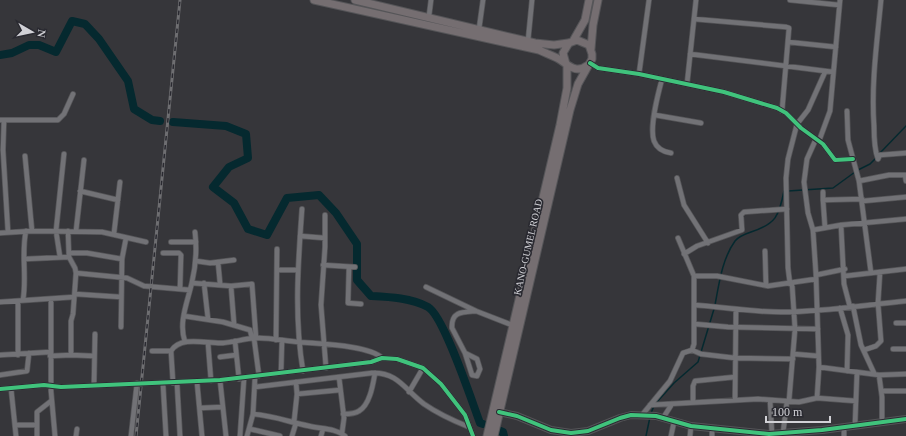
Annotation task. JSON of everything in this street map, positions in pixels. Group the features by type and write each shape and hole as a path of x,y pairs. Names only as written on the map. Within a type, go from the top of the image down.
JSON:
{"main road":[{"path":"314,0 538,50 566,64 570,68 580,70 589,64 592,54 593,25 598,0"},
{"path":"355,0 379,2 528,41 554,45 571,42 586,42 591,49"},
{"path":"566,64 563,53 585,20 589,0"},
{"name":"KANO-GUMEL ROAD","path":"494,436 566,94 566,64"},
{"name":"KANO-GUMEL ROAD","path":"487,436 512,325 526,281 572,104 578,84 589,64"}],"street":[{"path":"429,16 431,0"},
{"path":"479,29 483,0"},
{"path":"528,41 532,0"},
{"path":"640,74 649,0"},
{"path":"686,84 696,0"},
{"path":"790,0 840,2 830,111 807,158 805,171 808,213 813,230 818,310 818,398"},
{"path":"881,0 873,78 875,149 879,157 906,153"},
{"path":"694,18 786,27 790,31 782,111"},
{"path":"788,42 836,47"},
{"path":"690,54 833,72"},
{"path":"589,64 598,68 640,74 724,92 782,111 826,147 835,160 853,159"},
{"path":"786,434 788,401 794,356 795,312 788,268 783,209 787,193 786,168 797,124 808,110 825,72"},
{"path":"662,79 655,115 654,141 659,148 671,153"},
{"path":"8,232 2,120 58,120 64,114 73,94"},
{"path":"847,111 848,140 859,180 866,222 871,273"},
{"path":"655,115 701,124"},
{"path":"60,257 56,231 64,154"},
{"path":"25,156 32,231"},
{"path":"76,231 84,160"},
{"path":"859,180 889,175 906,175 906,181"},
{"path":"677,178 684,205 708,242"},
{"path":"114,233 120,182"},
{"path":"80,191 118,200"},
{"path":"823,192 826,228"},
{"path":"823,200 862,200 906,197"},
{"path":"302,209 296,308 298,342 302,371"},
{"path":"684,254 708,242 742,230 741,215 744,212 783,209"},
{"path":"325,215 325,238 320,305 325,344 326,368"},
{"path":"813,230 866,222 906,219"},
{"path":"841,225 845,269 844,284 859,337 877,374 882,391 882,422"},
{"path":"18,355 25,259 24,240 26,231"},
{"path":"0,233 26,231 114,233 126,238 146,242"},
{"path":"68,232 69,254 76,273 75,296 71,321 71,355"},
{"path":"185,342 182,329 196,261 195,232"},
{"path":"300,236 325,238"},
{"path":"121,327 122,259 126,238"},
{"path":"678,238 694,276 695,324 694,344 692,350"},
{"path":"171,242 196,242"},
{"path":"277,249 281,373"},
{"path":"765,251 766,285"},
{"path":"25,259 60,257 69,254 87,253 122,259"},
{"path":"163,253 179,253 181,255 180,289"},
{"path":"196,261 218,262 234,260"},
{"path":"218,262 220,283"},
{"path":"323,265 355,267"},
{"path":"349,267 348,303 361,304"},
{"path":"694,276 719,276 766,285 791,284 845,269"},
{"path":"845,276 906,269"},
{"path":"277,270 298,270"},
{"path":"864,350 876,346 881,341 878,303 880,272"},
{"path":"76,273 131,278 144,286 190,290"},
{"path":"192,283 220,283 231,286 253,284 254,338 257,376 253,414 247,436"},
{"path":"204,283 208,319"},
{"path":"231,286 234,324"},
{"path":"426,287 476,311 512,325"},
{"path":"0,302 75,296 121,297"},
{"path":"51,299 51,401 55,436"},
{"path":"695,305 795,312 906,301"},
{"path":"840,308 848,335 847,371"},
{"path":"735,400 736,309"},
{"path":"465,353 477,359 480,369 477,376 472,375 465,353 451,324 455,315 458,313 476,311"},
{"path":"184,316 234,324 250,330 254,338"},
{"path":"896,323 906,323"},
{"path":"695,324 735,328 818,329"},
{"path":"94,384 95,334"},
{"path":"152,351 171,351 178,344 185,342 196,341 208,343 254,338 356,348 382,358 397,359 423,368 441,384 458,405 465,415 473,436"},
{"path":"235,341 236,356 242,379 240,436"},
{"path":"208,343 211,381"},
{"path":"893,348 906,349"},
{"path":"648,416 653,405 674,374 683,353 692,350 700,353 735,358 818,356"},
{"path":"171,351 180,436"},
{"path":"0,355 18,355 29,353 94,356"},
{"path":"0,374 27,371 29,353"},
{"path":"220,357 236,356"},
{"path":"0,389 52,385 61,386 137,383 164,384 242,379 371,362 382,358"},
{"path":"819,367 857,373 906,374"},
{"path":"409,392 423,368"},
{"path":"255,387 375,373 393,376 401,382 409,392 426,405 469,427"},
{"path":"343,414 358,412 363,408 369,397 375,373"},
{"path":"855,425 857,373"},
{"path":"253,414 277,416 344,435 339,377"},
{"path":"693,402 694,382 735,377"},
{"path":"220,380 226,436"},
{"path":"197,382 202,436"},
{"path":"292,436 295,422 297,394 296,382"},
{"path":"131,436 137,383"},
{"path":"164,384 166,436"},
{"path":"11,388 16,436"},
{"path":"297,394 340,390"},
{"path":"882,391 906,391"},
{"path":"653,405 735,400 788,401 818,398 856,401"},
{"path":"768,434 770,400"},
{"path":"37,436 38,411 51,401"},
{"path":"663,418 672,404"},
{"path":"200,408 222,407"},
{"path":"500,412 518,416 551,430 571,433 588,431 625,416 648,416 663,418 691,426 768,434 812,433 855,425 906,419"},
{"path":"671,436 674,422"},
{"path":"15,425 37,425"},
{"path":"690,436 691,426"},
{"path":"844,427 844,436"},
{"path":"712,428 712,436"},
{"path":"76,436 77,429"},
{"path":"250,429 280,436"},
{"path":"321,436 323,429"}],"waterway":[{"path":"0,55 12,53 29,45 39,45 56,52 72,21 85,24 99,39 128,81 134,109 152,120 160,121"},
{"path":"173,122 226,126 246,134 248,158 229,167 213,187 234,203 248,229 267,235 287,198 319,195 336,213 357,244 357,280 371,296 408,300 428,307 434,314 442,326 480,423 483,424"},
{"path":"880,153 906,126"},
{"path":"858,170 870,164 876,158"},
{"path":"788,191 833,188 855,172"},
{"path":"715,305 724,264 735,241 740,236 766,226 775,218 778,213 784,191"},
{"path":"656,403 674,383 698,362 714,309"},
{"path":"651,413 654,406"},
{"path":"646,436 650,417"},
{"path":"498,430 503,432 504,436"}],"railway":[{"path":"136,436 180,0"}],"cycle path":[{"path":"590,63 598,68 639,74 724,92 777,108 786,113 801,128 823,144 835,160 853,159"},
{"path":"0,389 44,385 61,387 220,380 371,362 382,358 397,359 423,368 441,384 465,415 473,436"},
{"path":"499,412 517,416 551,430 571,433 588,431 631,415 656,416 691,426 769,434 822,430 906,419"}]}
